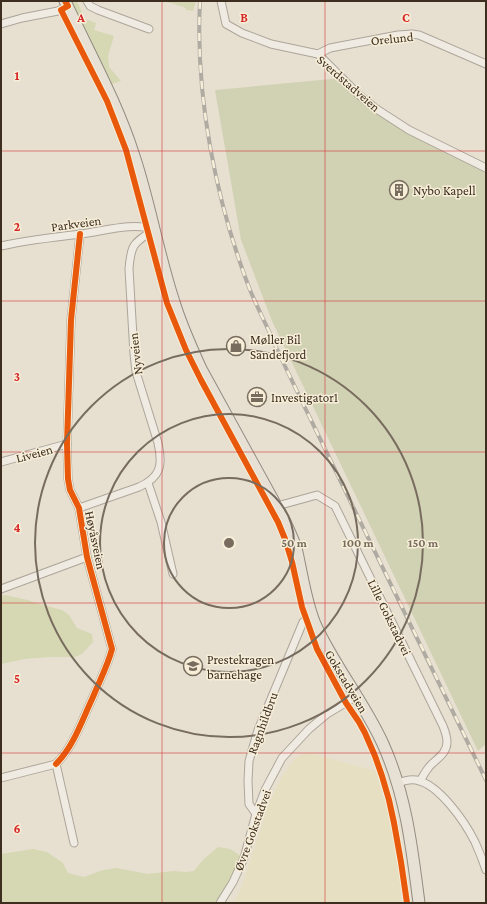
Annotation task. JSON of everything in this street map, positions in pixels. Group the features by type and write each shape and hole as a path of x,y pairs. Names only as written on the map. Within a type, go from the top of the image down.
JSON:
{"main road":[{"name":"Gokstadveien","path":"67,4 112,97 124,126 139,170 174,302 191,348 285,522 295,546 312,617 326,646 357,696 382,743 398,783 412,845 420,903"}],"street":[{"path":"87,1 90,6 98,10 149,29"},
{"name":"Sverdstadveien","path":"221,1 226,24 242,34 271,44 318,54 358,94 375,108 409,130 486,168"},
{"path":"1,24 58,11 67,4"},
{"name":"Orelund","path":"318,54 330,48 398,35 412,34 419,35 486,64"},
{"name":"Parkveien","path":"1,246 25,241 130,226 147,226 155,229"},
{"name":"Nyveien","path":"148,483 157,473 160,462 160,453 136,372 129,269 132,250 137,241 155,229"},
{"name":"Høyåsveien","path":"56,764 64,757 72,743 100,681 112,649 87,557 78,508 70,490 68,479 67,444 70,320 80,234"},
{"name":"Liveien","path":"1,462 67,444"},
{"path":"78,508 148,483 161,522 173,574"},
{"name":"Lille Gokstadvei","path":"277,506 317,495 335,506 447,736 447,747 444,752 429,766 420,781"},
{"path":"1,588 87,557"},
{"name":"Ragnhildbru","path":"256,814 249,804 248,781 249,761 255,738 303,622 312,617"},
{"name":"Øvre Gokstadvei","path":"220,903 233,882 244,858 256,814 265,790 282,758 309,729 327,714 357,696"},
{"path":"1,778 56,764 74,843"},
{"path":"398,783 415,780 420,781 429,785 438,792 455,811 474,840 486,870"}],"shaded area":[{"path":"310,753 376,771 382,795 386,804 396,850 402,903 233,903 241,889 269,803 276,788 284,773 293,761 299,755"}],"green space":[{"path":"72,1 77,1 85,19 96,23 94,30 114,36 108,56 109,67 121,81 112,84"},
{"path":"165,1 196,1 193,11 186,10 186,8"},
{"path":"342,78 375,108 486,168 486,744 478,751 272,321 241,240 215,90"},
{"path":"5,595 62,610 69,615 77,628 92,634 93,642 82,654 75,657 25,659 1,664 1,596"},
{"path":"218,847 230,849 244,858 220,903 1,903 1,854 33,849 47,852 63,863 68,873 84,877 103,870 116,868 148,874 173,871 194,871 203,860"}],"railway":[{"path":"200,1 199,37 201,74 210,148 227,221 250,290 292,381 486,780"}],"cycle path":[{"path":"65,1 68,6 61,10 107,101 126,150 167,303 186,350 278,522 292,562 302,607 317,649 346,703 365,733 375,756 389,800 407,903"},
{"path":"56,764 68,749 77,732 106,667 112,649 87,557 79,508 70,490 68,479 67,444 71,320 80,234"}],"place":[{"name":"Nybo Kapell","path":"399,190"},
{"name":"Møller Bil Sandefjord","path":"236,346"},
{"name":"Investigator1","path":"257,397"},
{"name":"Prestekragen barnehage","path":"193,666"}]}
